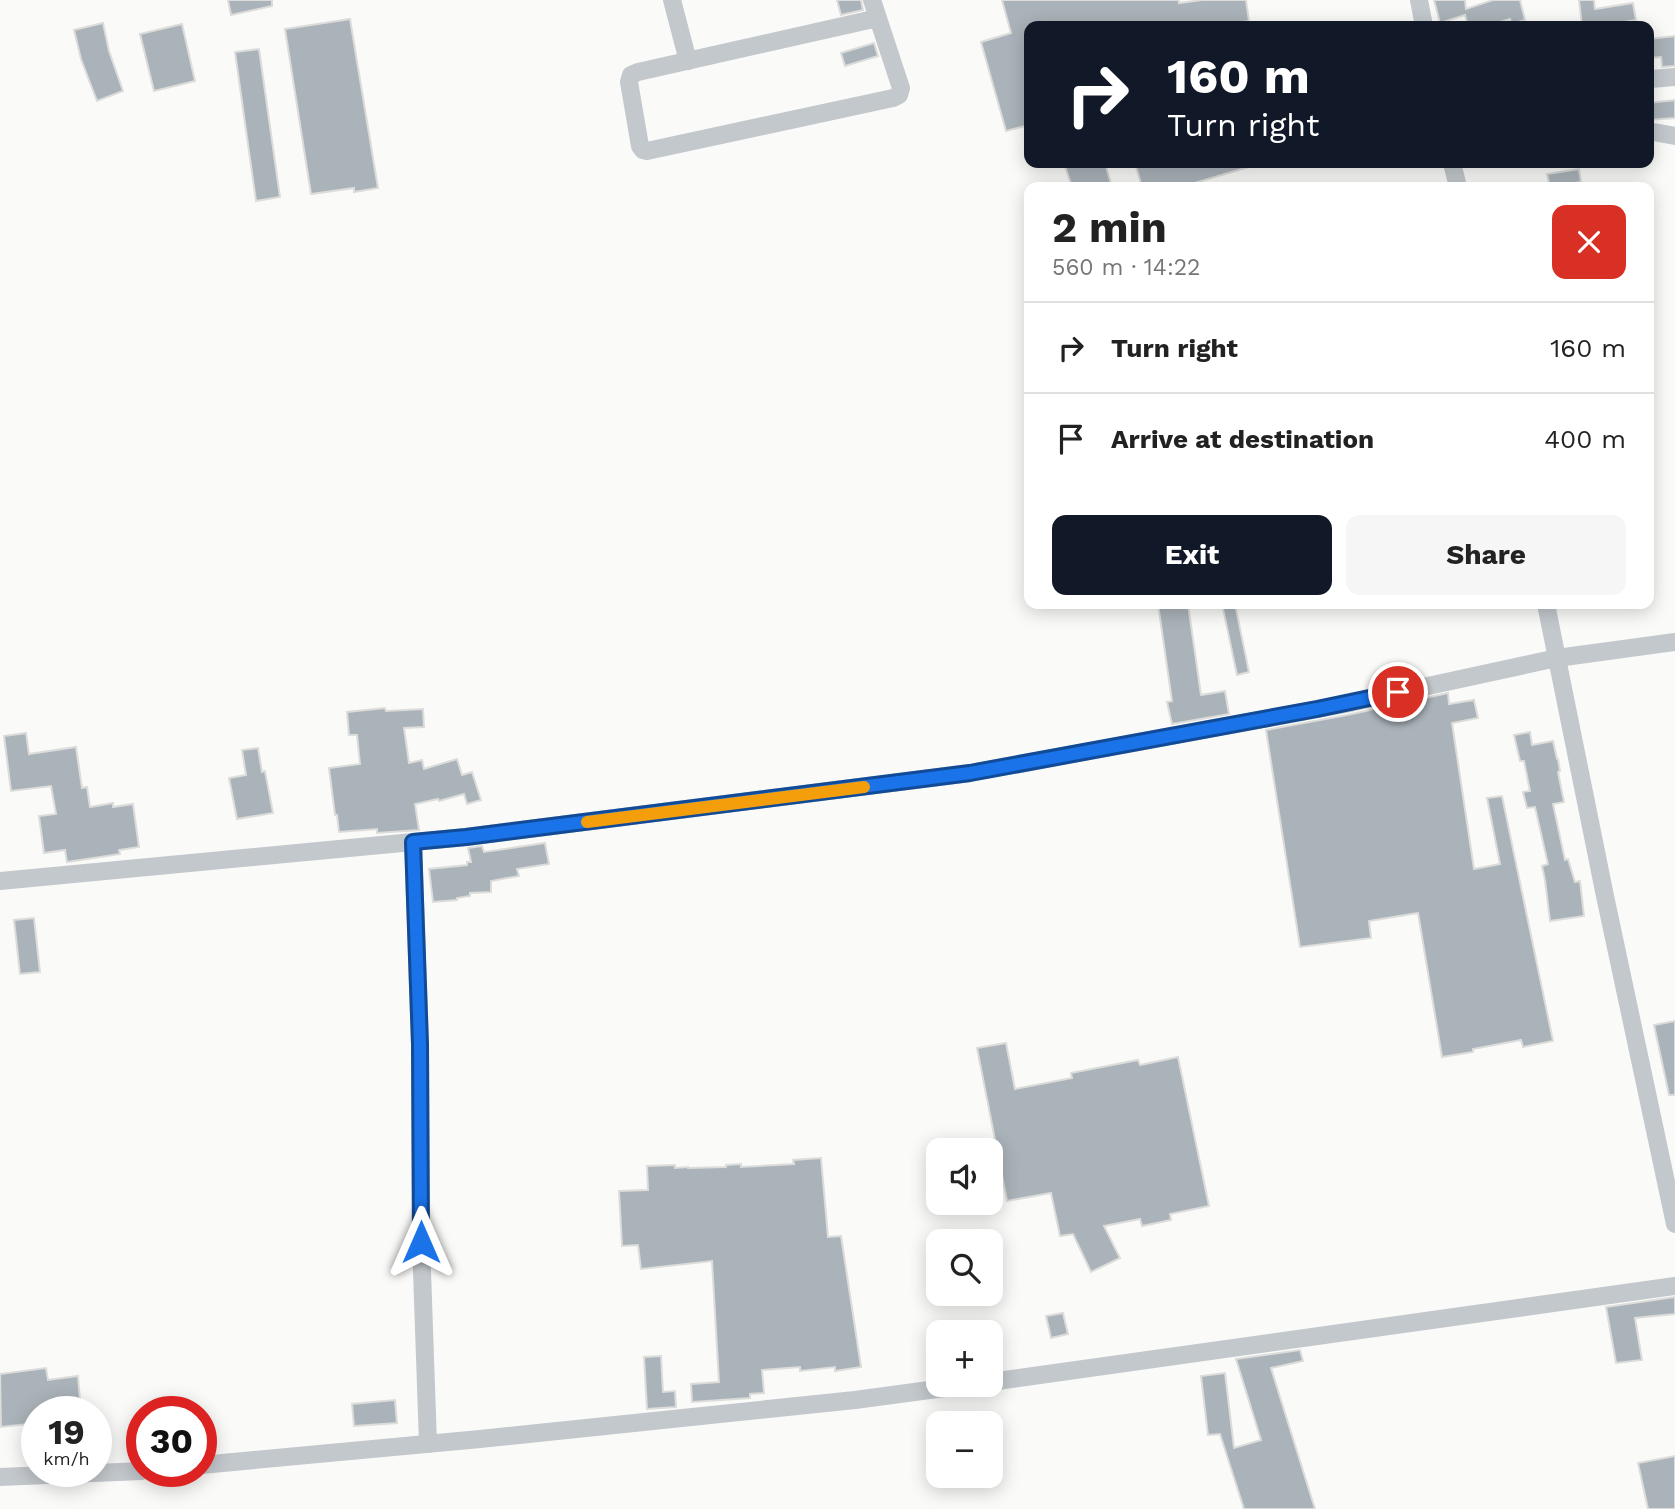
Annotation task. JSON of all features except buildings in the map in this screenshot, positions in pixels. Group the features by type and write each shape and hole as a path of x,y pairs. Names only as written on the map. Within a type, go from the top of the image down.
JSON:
{"street":[{"path":"672,0 688,61"},
{"path":"872,0 901,88 899,95 647,151 640,146 629,82 631,75 877,18"},
{"path":"1419,0 1423,21"},
{"path":"1654,79 1675,77"},
{"path":"1654,132 1675,136"},
{"path":"1547,609 1675,1224"},
{"path":"0,881 466,837 970,773 1345,704 1557,658 1675,642"},
{"path":"413,842 428,1444"},
{"path":"1003,1380 1675,1286"},
{"path":"217,1464 855,1400 926,1390"},
{"path":"0,1477 126,1472"}],"slow traffic":[{"path":"587,822 864,787"}],"route":[{"path":"421,1242 420,1044 413,842 970,773 1398,692"}]}
